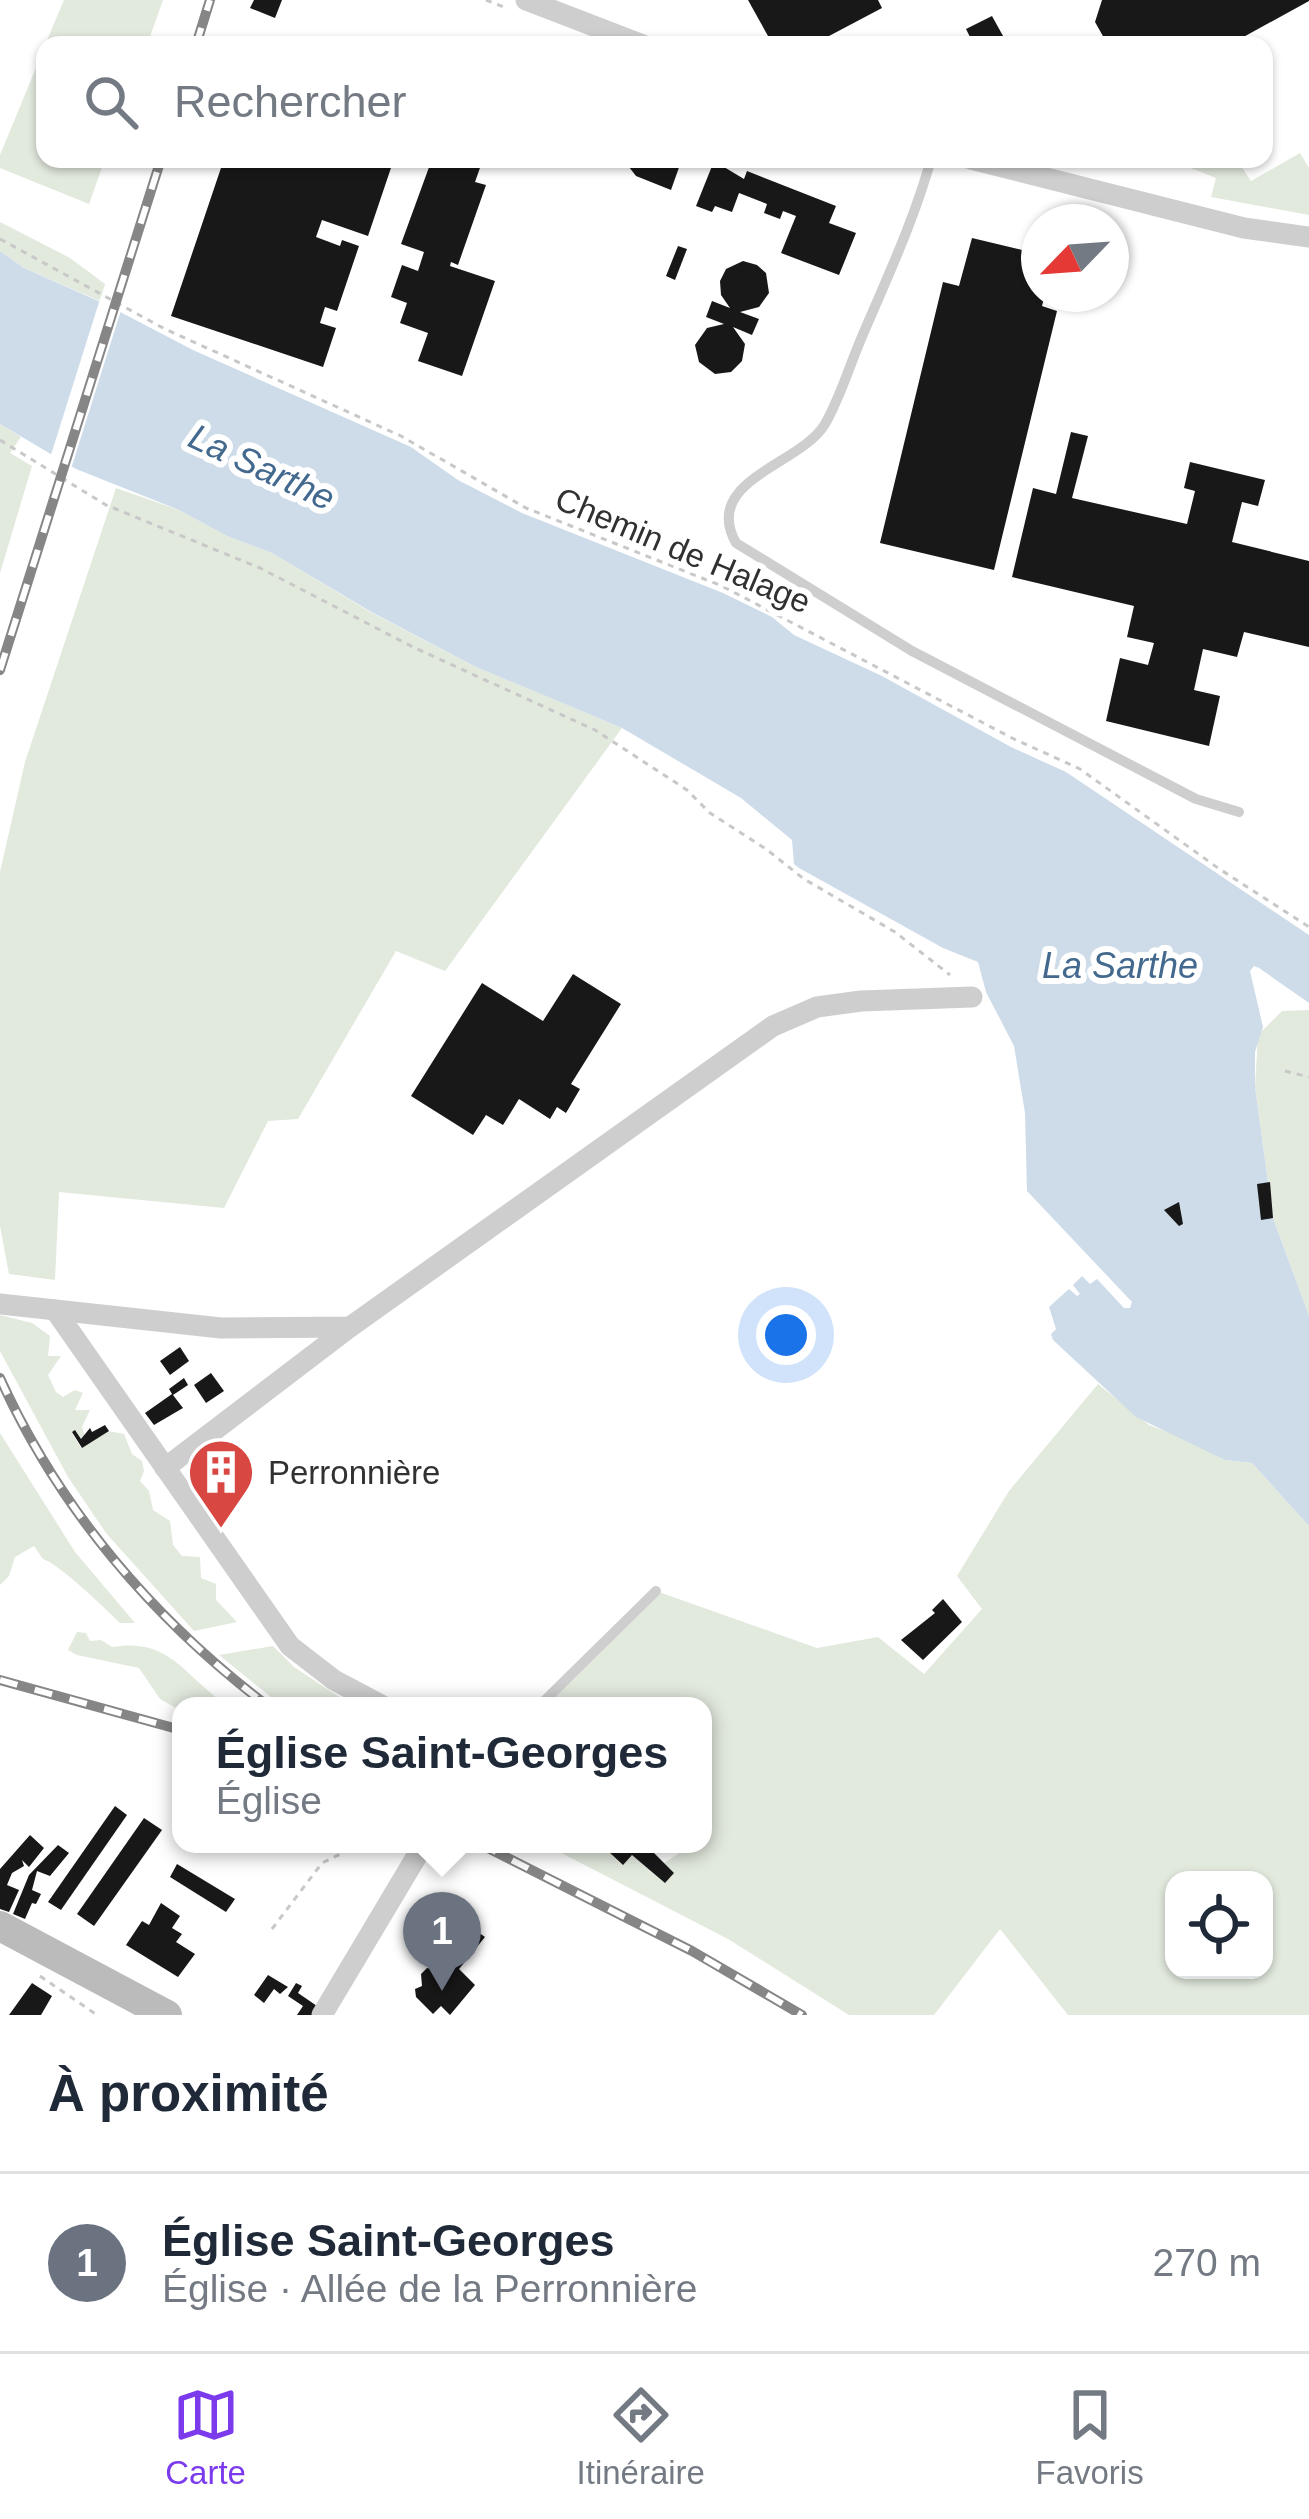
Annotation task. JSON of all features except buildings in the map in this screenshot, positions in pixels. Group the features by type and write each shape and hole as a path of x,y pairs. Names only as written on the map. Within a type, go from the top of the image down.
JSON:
{"main road":[{"path":"1,1928 167,2015"}],"street":[{"path":"526,0 620,36"},
{"path":"1007,168 1244,228 1309,237"},
{"path":"165,1468 350,1327 773,1026 817,1007 861,1000 964,998"},
{"path":"0,1304 221,1328 350,1327"},
{"path":"55,1310 290,1646 334,1680 366,1697"},
{"path":"322,2015 419,1853"}],"lane":[{"path":"929,168 917,208 823,428 790,456 746,482 729,511 728,527 736,542 912,651 1196,799 1239,812"},
{"path":"548,1697 656,1591"}],"path":[{"name":"Chemin de Halage","path":"0,238 164,329 401,436 526,508 722,586 1080,770 1309,927"},
{"path":"0,440 106,505 260,568 415,648 595,730 687,790 710,813 804,879 895,932 956,980 964,998"},
{"path":"1285,1071 1309,1077"},
{"path":"272,1929 322,1863 343,1853"},
{"path":"39,1976 97,2015"}],"shaded area":[{"path":"64,0 163,0 150,36 49,36"},
{"path":"36,68 36,168 102,168 89,204 0,168 0,155"},
{"path":"1300,153 1309,168 1309,215 1211,197 1216,178 1191,168 1242,168 1251,181"},
{"path":"0,222 70,258 105,284 100,301 24,268 0,251"},
{"path":"0,424 21,437 10,453 32,466 0,573"},
{"path":"116,488 179,510 272,553 476,667 622,728 445,971 396,951 298,1119 268,1121 224,1208 59,1192 55,1280 9,1274 0,1226 0,872 25,762"},
{"path":"1309,1010 1309,1316 1273,1218 1255,1087 1258,1035 1282,1011"},
{"path":"0,1315 32,1323 50,1336 48,1356 61,1356 48,1375 56,1392 63,1397 75,1390 83,1393 75,1410 90,1410 82,1427 85,1437 72,1433 81,1448 109,1431 124,1434 132,1454 142,1461 140,1481 149,1491 153,1510 170,1521 173,1545 182,1556 200,1557 201,1578 216,1584 216,1600 237,1622 194,1631 106,1533 68,1477 0,1351"},
{"path":"1098,1384 1149,1425 1225,1460 1252,1463 1309,1526 1309,2015 1068,2015 1000,1929 934,2015 849,2015 728,1939 561,1853 610,1853 622,1865 632,1855 665,1882 674,1873 664,1863 679,1853 712,1853 712,1697 548,1697 656,1591 817,1648 878,1637 924,1674 982,1609 957,1576 1009,1491"},
{"path":"0,1433 75,1552 135,1623 120,1623 43,1559 34,1546 15,1557 9,1576 0,1585"},
{"path":"77,1632 112,1647 149,1648 163,1653 217,1697 172,1697 172,1706 160,1699 139,1668 68,1650"},
{"path":"273,1646 294,1667 339,1697 271,1697 219,1655"}],"water":[{"name":"La Sarthe","path":"0,251 24,268 193,350 411,447 458,480 522,513 772,617 794,635 1066,772 1309,935 1309,1003 1259,968 1250,971 1263,1027 1255,1052 1255,1087 1273,1218 1309,1316 1309,1526 1252,1463 1225,1460 1136,1417 1053,1340 1056,1329 1049,1307 1069,1289 1080,1294 1073,1285 1082,1276 1090,1284 1097,1279 1124,1308 1132,1302 1027,1191 1025,1113 1014,1046 986,992 978,962 943,948 799,868 794,864 792,840 741,798 622,728 476,667 272,553 76,469 0,424"}],"pier":[{"path":"101,296 122,307 70,472 50,458"}],"railway":[{"path":"199,36 210,0"},
{"path":"0,670 158,168"},
{"path":"0,1378 51,1472 113,1559 186,1637 257,1697"},
{"path":"0,1680 172,1728"},
{"path":"498,1853 692,1951 802,2015"}],"place":[{"name":"Perronnière","path":"221,1531"},
{"name":"Église Saint-Georges","path":"442,1991"}]}
